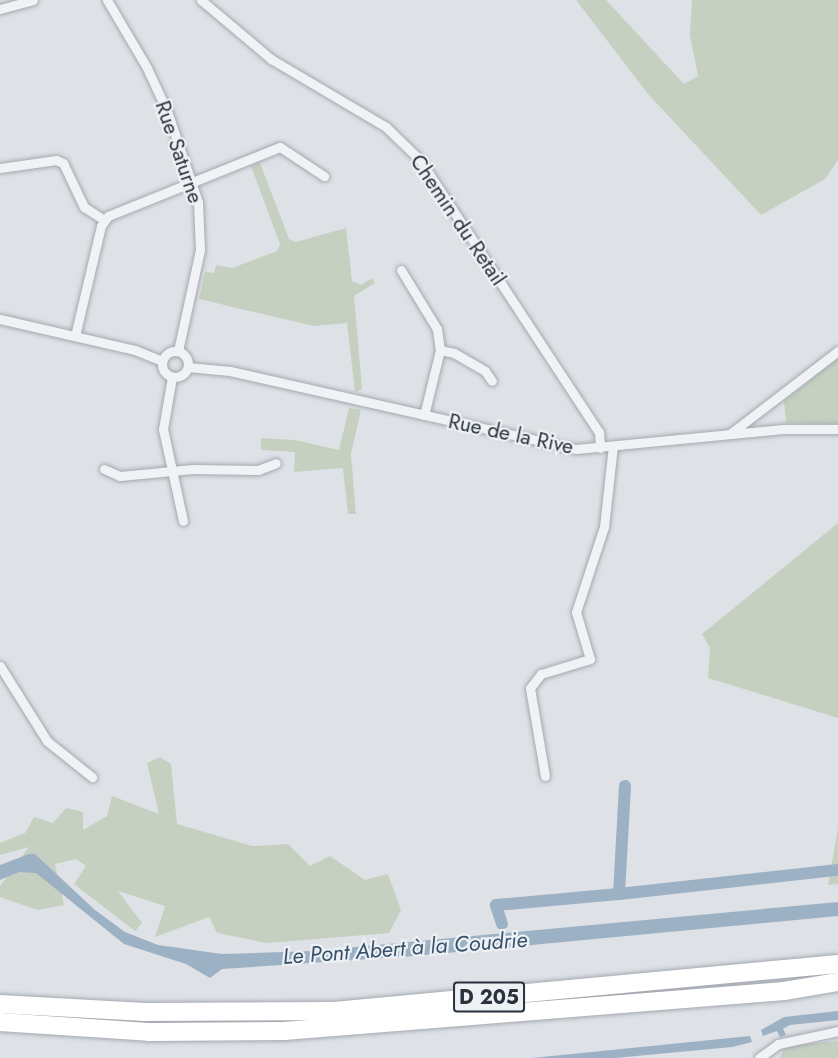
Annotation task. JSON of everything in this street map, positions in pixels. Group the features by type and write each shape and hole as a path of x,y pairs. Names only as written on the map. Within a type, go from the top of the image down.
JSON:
{"highway":[{"name":"D 205","path":"2,1004 186,1013 334,1011 838,964"},
{"name":"D 205","path":"0,1022 149,1032 284,1031 773,992 838,982"}],"street":[{"path":"0,9 33,0"},
{"name":"Rue Saturne","path":"107,0 163,103 200,213 200,250 178,351"},
{"name":"Chemin du Retail","path":"201,0 271,59 386,127 420,160 600,432 600,448"},
{"path":"104,220 191,181 280,147 324,176"},
{"path":"0,168 56,160 63,163 84,207 104,220"},
{"path":"75,336 104,220"},
{"path":"401,270 437,329 440,350 424,415"},
{"path":"0,319 75,336 162,361"},
{"path":"440,350 454,353 485,371 492,381"},
{"path":"178,351 186,357 188,367 182,375 172,377 163,369 162,361 166,354 178,351"},
{"path":"729,435 838,351"},
{"name":"Rue de la Rive","path":"188,367 230,371 543,444 600,448 783,429 838,429"},
{"path":"172,377 163,429 183,521"},
{"path":"545,776 530,688 541,674 590,659 576,612 604,527 613,446"},
{"path":"104,469 120,476 172,471 258,470 276,463"},
{"path":"0,666 47,741 92,777"},
{"path":"759,1058 778,1044 838,1031"}],"green space":[{"path":"576,0 606,0 684,84 698,76 690,35 692,0 838,0 838,160 825,179 761,215 648,94"},
{"path":"260,163 289,239 296,242 346,228 352,281 361,285 372,278 375,283 354,296 362,389 355,392 347,323 314,326 199,299 205,272 214,273 216,265 232,268 277,251 280,244 251,166"},
{"path":"838,358 838,424 786,423 784,401"},
{"path":"349,408 361,410 351,454 356,514 348,514 343,468 294,472 295,452 261,450 261,438 295,440 339,450"},
{"path":"838,523 838,718 708,678 710,648 702,634"},
{"path":"160,757 171,764 177,824 252,846 288,844 310,866 330,856 365,880 388,874 401,910 389,933 267,943 217,933 209,917 155,937 165,906 118,891 142,923 135,931 74,884 86,866 76,859 55,864 64,905 38,910 0,897 0,886 29,847 0,855 0,843 25,833 34,817 53,823 66,808 83,812 83,830 107,816 112,796 159,814 147,763"},
{"path":"838,828 838,884 828,885"},
{"path":"838,1041 838,1058 780,1058 785,1046"}],"water":[{"name":"Le Pont Abert à la Coudrie","path":"35,854 95,910 125,932 158,945 222,954 313,951 838,902 838,916 415,956 222,969 210,978 186,964 124,944 36,873 19,872 0,880 0,865"},
{"path":"838,1011 838,1020 790,1025 783,1029 786,1035 780,1037 777,1031 763,1036 761,1030 784,1017"},
{"path":"750,1036 752,1042 732,1047 615,1058 532,1058"}],"waterway":[{"path":"625,786 619,894 838,870"},
{"name":"Le Pont Abert à la Coudrie","path":"502,924 496,905 619,894"}]}
